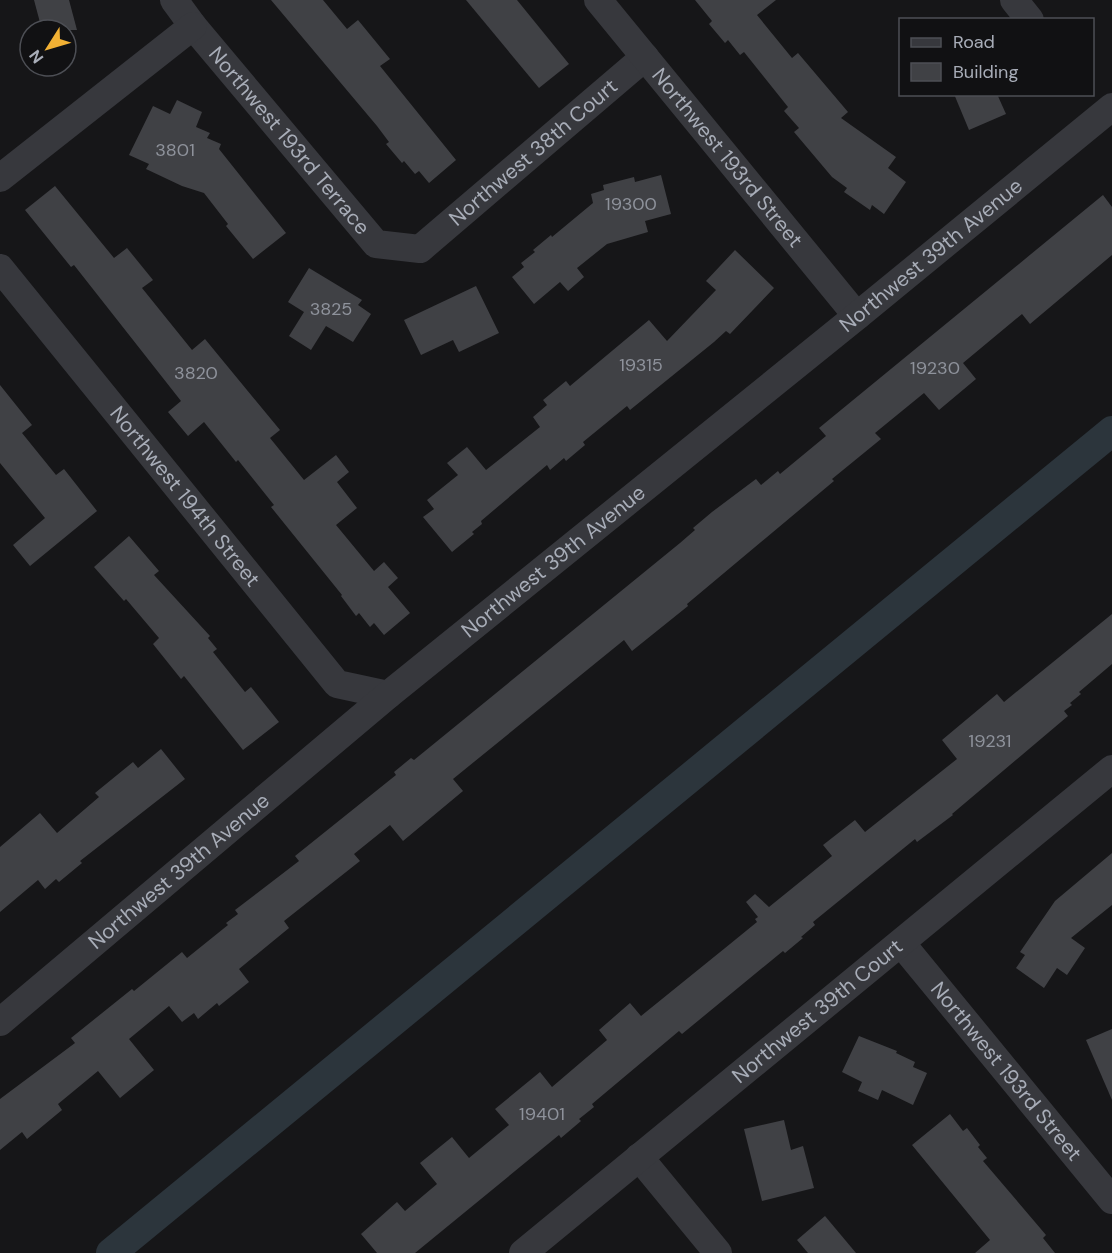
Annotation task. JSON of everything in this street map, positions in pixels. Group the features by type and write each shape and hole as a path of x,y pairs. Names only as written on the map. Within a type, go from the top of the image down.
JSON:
{"street":[{"name":"Northwest 193rd Terrace","path":"174,0 375,244 420,249"},
{"name":"Northwest 193rd Street","path":"598,0 857,316"},
{"path":"1014,0 1028,18"},
{"path":"0,178 194,26"},
{"name":"Northwest 38th Court","path":"420,249 645,57"},
{"name":"Northwest 39th Avenue","path":"0,1022 388,695 857,316 1103,105"},
{"name":"Northwest 194th Street","path":"0,268 337,684 388,695"},
{"name":"Northwest 39th Court","path":"523,1253 1112,769"},
{"name":"Northwest 193rd Street","path":"901,943 1110,1192"},
{"path":"639,1158 718,1253"}],"building":[{"path":"34,0 69,0 74,18 39,18"},
{"path":"271,0 323,0 347,29 358,20 390,59 380,66 456,160 429,183 419,171 415,174 404,161 402,163 386,144 389,142 377,126"},
{"path":"466,0 517,0 569,64 539,88"},
{"path":"695,0 776,0 757,15 792,58 798,53 848,112 841,118 896,157 888,168 906,182 884,214 872,205 870,210 844,192 847,188 832,177 794,132 799,128 784,111 788,107 744,52 740,55 728,40 725,43 709,24 712,21"},
{"path":"955,96 998,96 1006,114 969,130"},
{"path":"177,100 202,112 196,127 210,133 207,138 221,144 219,149 286,233 253,259 226,226 228,224 204,193 182,186 146,169 149,164 129,155 153,106 170,114"},
{"path":"661,175 671,214 645,221 648,232 607,244 577,268 584,277 568,291 560,282 534,304 512,277 524,267 521,263 535,252 533,250 593,203 591,194 604,190 603,185 634,177 635,182"},
{"path":"55,186 114,258 127,248 153,280 142,288 192,350 205,339 280,430 270,438 304,480 336,455 349,472 337,482 357,508 336,525 374,571 384,562 398,578 388,587 410,613 384,635 374,623 370,627 359,613 356,616 342,595 271,507 274,505 204,422 188,436 168,412 181,401 74,265 71,267 25,210"},
{"path":"1103,195 1112,207 1112,255 1030,324 1022,314 963,363 976,379 939,410 924,393 875,433 881,439 687,604 688,606 632,651 624,640 453,779 463,791 403,841 390,825 354,854 360,861 284,921 289,928 239,969 249,982 219,1006 217,1003 198,1019 194,1013 182,1022 169,1006 129,1039 154,1070 120,1098 98,1071 58,1104 62,1110 27,1139 22,1132 0,1150 0,1099 75,1043 71,1038 132,989 134,991 182,952 187,958 228,925 226,923 238,914 235,910 299,861 295,856 396,775 394,772 411,758 414,760 680,543 712,512 756,479 761,485 778,471 780,474 826,436 819,428"},
{"path":"735,250 774,288 730,334 726,331 630,410 627,406 583,442 585,445 566,461 564,458 550,470 547,465 481,521 482,524 472,532 474,534 452,552 423,517 434,509 427,500 458,475 447,463 467,447 486,470 540,427 533,417 547,405 543,400 566,381 570,386 649,320 667,341 716,290 706,281"},
{"path":"309,268 362,300 358,305 371,314 353,342 326,326 311,350 289,336 304,312 288,302"},
{"path":"476,286 499,333 459,352 453,340 421,355 404,320"},
{"path":"0,385 32,425 22,433 56,475 64,469 97,511 30,566 13,545 45,518 0,463"},
{"path":"129,536 159,571 154,575 210,636 208,638 217,649 213,652 245,692 251,687 279,722 243,750 184,676 181,679 153,644 159,638 126,599 124,601 94,567"},
{"path":"1112,614 1112,664 1079,692 1081,694 1064,711 1068,716 953,815 917,842 915,839 813,922 815,925 785,953 783,951 682,1034 679,1031 592,1104 594,1107 561,1138 559,1135 415,1253 377,1253 361,1234 397,1202 405,1211 437,1184 420,1163 452,1137 469,1158 509,1125 495,1109 540,1072 552,1087 607,1040 599,1030 630,1003 641,1016 757,922 755,919 758,917 746,902 755,894 769,907 832,856 823,845 855,820 865,832 957,759 942,740 997,694 1004,702"},
{"path":"161,749 185,779 80,861 82,863 59,882 56,879 45,889 38,880 0,912 0,847 40,813 57,833 99,797 95,793 133,762 138,768"},
{"path":"1112,853 1112,905 1071,938 1085,948 1067,975 1057,968 1044,988 1016,968 1025,955 1020,952 1055,901"},
{"path":"1112,1029 1112,1100 1086,1040"},
{"path":"859,1036 897,1051 896,1053 915,1062 913,1067 927,1073 913,1105 882,1090 878,1100 858,1091 862,1082 842,1072"},
{"path":"950,1114 963,1131 967,1128 980,1145 978,1147 987,1158 983,1161 1046,1235 1043,1238 1055,1253 975,1253 990,1240 912,1145"},
{"path":"784,1120 791,1150 803,1146 814,1188 762,1201 744,1129"},
{"path":"825,1216 856,1253 808,1253 797,1240"}],"waterway":[{"path":"111,1253 1112,431"}]}
